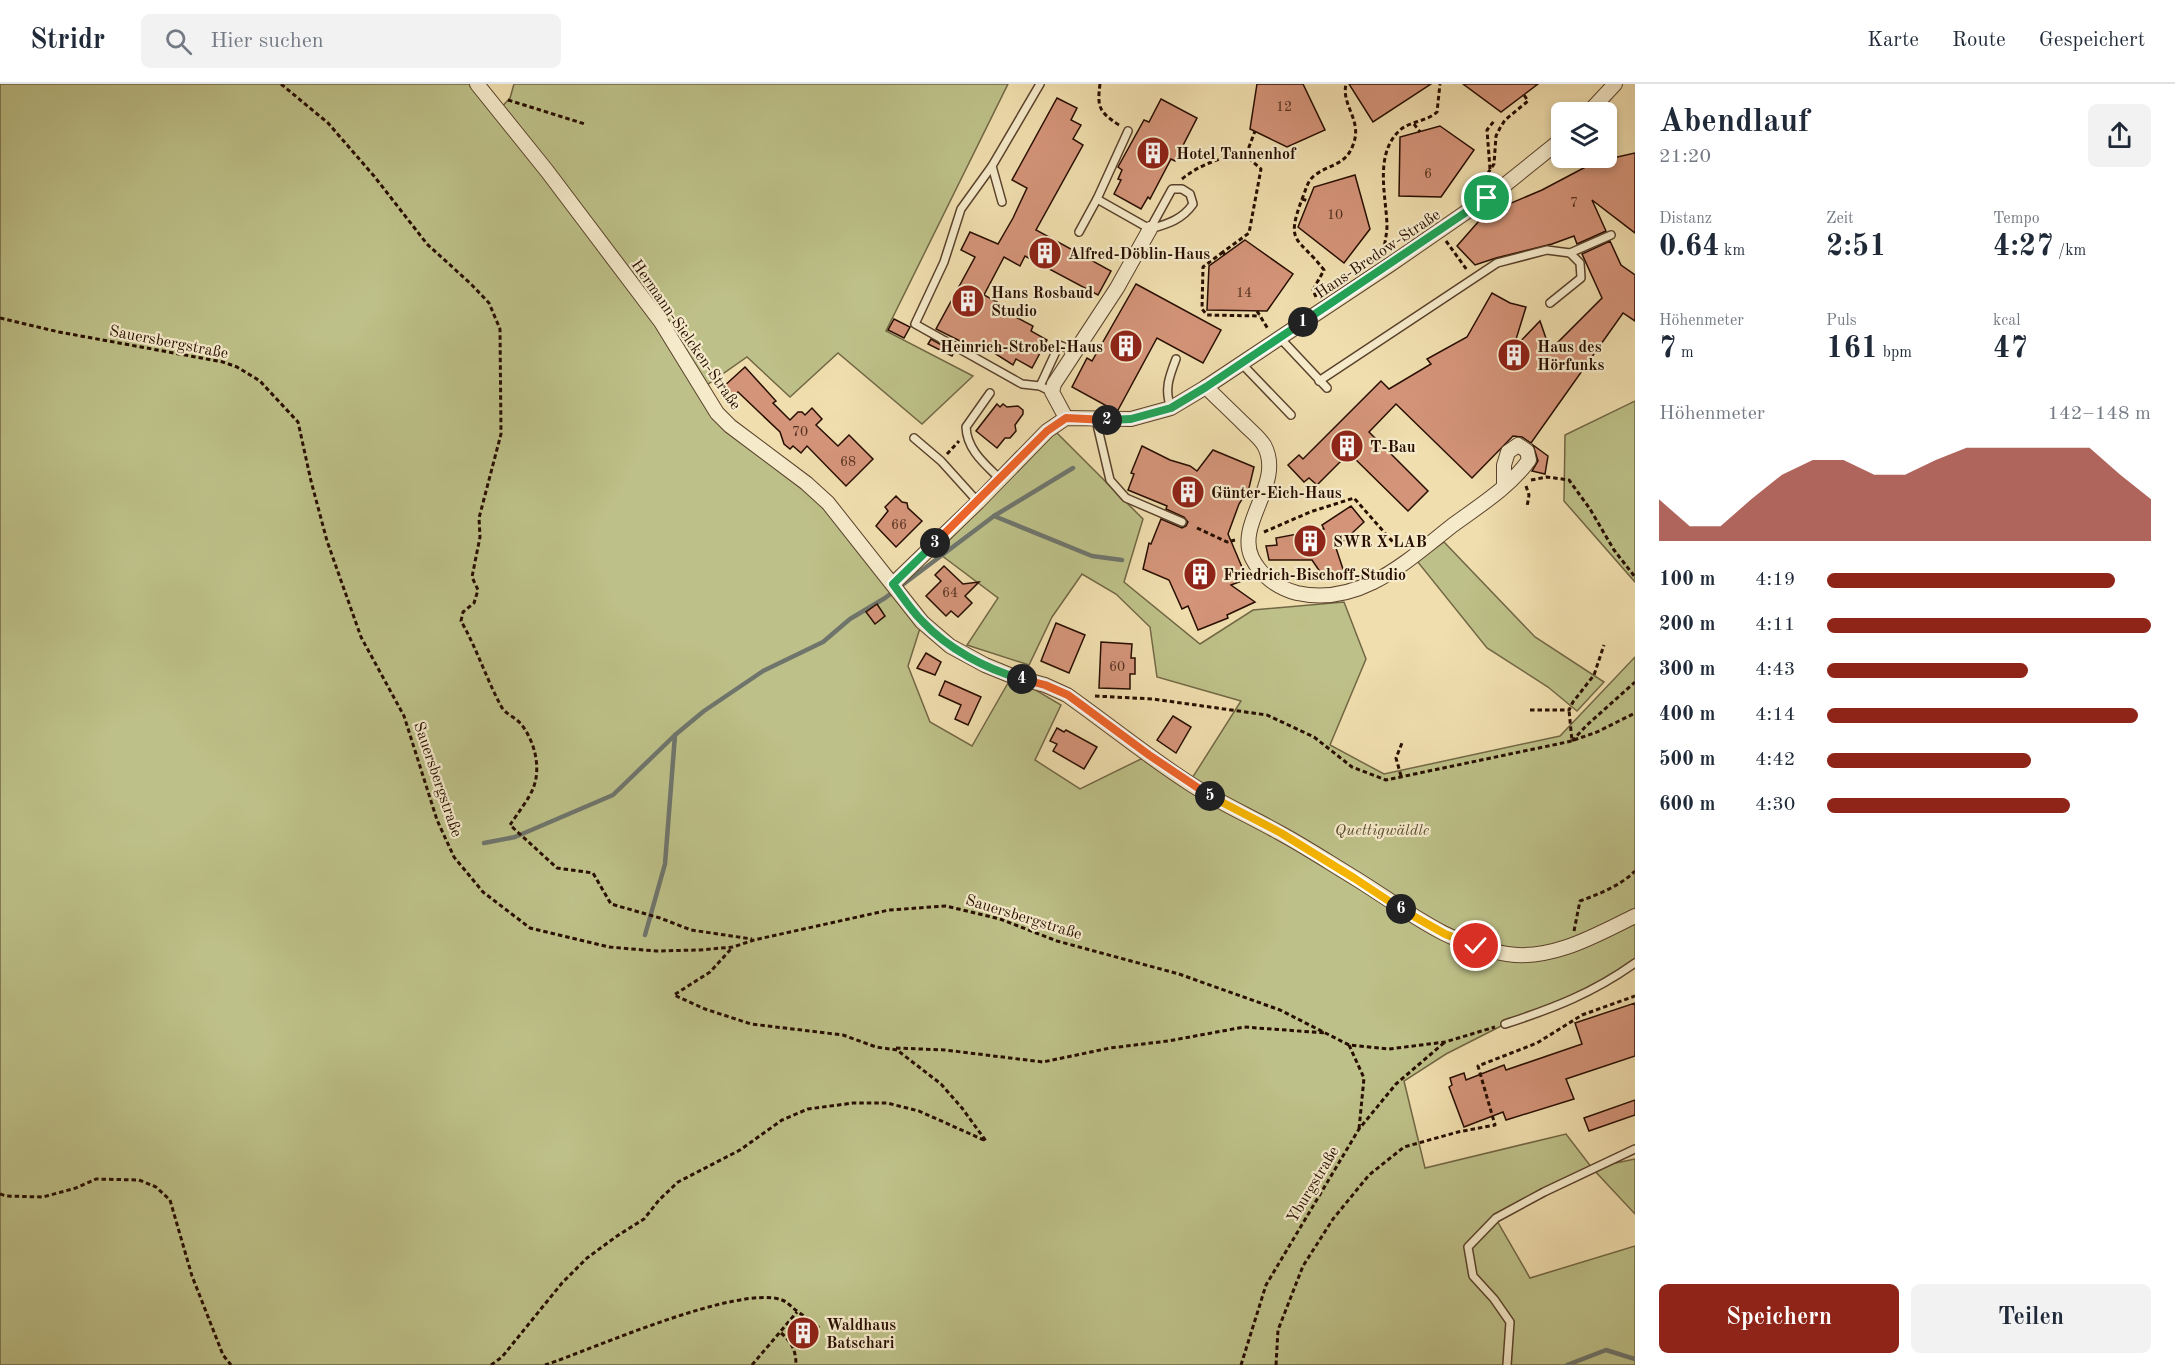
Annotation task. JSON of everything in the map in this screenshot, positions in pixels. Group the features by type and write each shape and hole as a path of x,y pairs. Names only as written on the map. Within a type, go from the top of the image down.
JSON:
{"street":[{"path":"1598,102 1615,84"},
{"name":"Hermann-Sielcken-Straße","path":"480,88 535,155 634,285 685,359 717,413 730,426 806,483 828,503 922,622 950,646 985,665 1068,695 1190,784 1281,833 1425,924 1476,946 1507,954 1531,955 1557,950 1635,916"},
{"name":"Hans-Bredow-Straße","path":"1066,418 1131,419 1171,408 1391,264 1487,198 1551,148"},
{"path":"896,588 1047,431 1066,418 1046,389 1054,384 1117,288 1150,229"},
{"path":"1206,387 1263,443 1269,457 1270,472 1244,539 1262,574 1285,590 1315,597 1340,595 1363,588 1408,559 1504,486"}],"lane":[{"path":"1040,84 992,166 961,209 944,262 915,324 1022,384 1046,389"},
{"path":"1079,232 1097,199 1125,129"},
{"path":"992,166 1002,202"},
{"path":"1097,199 1150,229 1174,222 1188,212 1193,204 1191,194 1182,189 1172,189 1150,229"},
{"path":"1319,381 1497,263 1547,250 1570,253 1611,235"},
{"path":"1550,303 1581,278 1580,263 1570,253"},
{"path":"1277,339 1326,388"},
{"path":"1171,408 1167,396 1168,381 1176,359"},
{"path":"1241,363 1291,415"},
{"path":"990,393 966,427 966,433 968,441 979,458 1000,479"},
{"path":"1096,420 1110,480 1126,498 1182,522"},
{"path":"914,438 941,461 978,502"},
{"path":"1505,1024 1554,1007 1606,983 1635,963"},
{"path":"1507,1365 1510,1322 1494,1299 1473,1276 1467,1247 1496,1218 1544,1192 1635,1149"}],"path":[{"path":"281,84 328,123 374,176 427,244 489,303 500,329 501,434 479,518 480,537 472,577 478,590 474,603 463,612 461,621 476,647 487,680 503,710 520,723 531,739 536,758 534,785 510,825 557,868 593,873 611,904 692,930 754,940"},
{"path":"1100,84 1097,102 1104,116 1125,129"},
{"path":"1323,309 1313,290 1324,270 1297,241 1293,229 1308,182 1314,176 1340,163 1352,149 1356,128 1352,110 1344,94 1346,84"},
{"path":"1391,264 1384,249 1387,229 1384,161 1389,145 1402,128 1429,119 1437,112 1440,84"},
{"path":"480,88 585,124"},
{"path":"1487,198 1488,173 1494,164 1496,136 1505,120 1528,101 1524,95"},
{"path":"1491,171 1487,130 1494,121"},
{"path":"1414,124 1420,132"},
{"path":"1246,155 1256,131"},
{"path":"1172,189 1193,170 1213,160 1242,152 1261,169 1249,233 1203,267 1202,309 1207,315 1260,316"},
{"path":"1302,199 1308,201"},
{"path":"1439,231 1473,279"},
{"path":"1257,311 1277,339"},
{"name":"Sauersbergstraße","path":"0,318 59,332 223,362 237,367 260,381 298,422 310,481 327,541 361,637 404,716 437,820 454,857 483,892 530,928 609,947 656,951 733,947 754,940 889,910 946,906 1000,919 1057,940 1179,974 1281,1010 1349,1044 1389,1049 1445,1042 1505,1024"},
{"path":"952,449 959,441"},
{"path":"1527,507 1529,495 1525,488 1527,482 1547,477 1569,480 1586,502 1614,550 1635,577"},
{"path":"1197,528 1227,542 1244,539 1310,512 1354,498 1408,559"},
{"path":"1572,741 1569,710 1594,675 1604,645"},
{"path":"1572,741 1635,682"},
{"path":"1068,695 1153,699 1267,715 1314,737 1352,767 1386,780 1572,741 1597,732 1635,713"},
{"path":"1530,710 1569,710"},
{"path":"1401,776 1396,758 1402,743"},
{"path":"1557,950 1568,944 1573,936 1580,901 1598,895 1627,879 1635,871"},
{"path":"490,1365 502,1357 562,1282 587,1258 644,1219 659,1200 678,1182 740,1150 782,1120 808,1109 853,1103 886,1102 919,1110 986,1141 941,1084 897,1050 876,1047 843,1035 752,1024 705,1009 674,995 710,972 733,947"},
{"path":"1276,1365 1278,1330 1303,1266 1333,1220 1369,1175 1404,1147 1458,1132 1495,1125 1478,1066 1537,1043 1582,1015 1635,996"},
{"path":"876,1047 945,1050 1043,1062 1110,1048 1168,1041 1244,1027 1330,1033"},
{"name":"Yburgstraße","path":"1241,1365 1266,1285 1359,1130 1396,1084 1445,1042"},
{"path":"1349,1044 1365,1078 1359,1130"},
{"path":"0,1194 43,1197 76,1188 96,1179 139,1180 156,1187 170,1200 192,1276 223,1355 231,1365"},
{"path":"545,1365 597,1344 733,1301 760,1298 784,1301 797,1312 808,1316 819,1328"},
{"path":"752,1365 797,1312"},
{"path":"780,1333 788,1338 796,1352 796,1365"}],"green space":[{"name":"Quettigwäldle","path":"0,84 477,84 498,111 510,98 514,84 1008,84 886,331 973,376 922,424 838,353 790,397 747,357 707,385 707,399 806,483 922,622 908,666 930,722 972,746 1012,676 1061,705 1035,760 1080,789 1149,755 1189,783 1241,701 1157,677 1150,627 1116,594 1082,574 1052,617 1029,665 967,645 998,598 937,552 1056,432 1143,519 1124,582 1200,644 1253,610 1344,602 1366,659 1330,745 1384,774 1560,736 1635,657 1635,963 1606,983 1505,1024 1446,1054 1404,1081 1425,1168 1566,1134 1592,1168 1496,1219 1530,1278 1635,1246 1635,1365 0,1365"},
{"path":"1635,401 1635,582 1564,501 1565,435"},
{"path":"1444,542 1535,637 1604,682 1577,711 1548,687 1487,648 1417,561"},
{"path":"1635,1159 1635,1214 1592,1168"}],"building":[{"path":"1257,84 1303,84 1325,130 1287,147 1250,129"},
{"path":"1349,84 1431,84 1373,122"},
{"path":"1463,84 1538,84 1501,112"},
{"path":"1057,98 1077,108 1071,120 1081,125 1073,139 1083,145 1036,230 1111,271 1098,295 1025,256 1020,266 1004,257 984,295 1008,308 1006,312 1033,326 1031,331 1047,340 1032,368 1016,359 1013,365 988,349 984,353 936,329 975,257 961,250 970,232 998,244 1013,218 1027,188 1012,180"},
{"name":"Hotel Tannenhof","path":"1161,99 1197,118 1175,161 1171,159 1150,199 1148,197 1141,209 1114,194 1121,180 1118,179 1122,170 1118,167 1144,120 1149,122"},
{"path":"1440,126 1474,150 1441,197 1399,196 1400,137"},
{"path":"1635,153 1635,233 1592,200 1606,231 1577,244 1574,236 1475,265 1457,246 1485,214 1542,190 1584,168 1617,168 1617,157"},
{"path":"1355,175 1370,229 1344,263 1298,227 1314,187"},
{"path":"1245,240 1293,274 1267,311 1207,310 1209,266"},
{"name":"Haus des Hörfunks","path":"1610,241 1621,265 1635,275 1635,321 1623,313 1531,443 1522,437 1513,436 1472,478 1396,404 1369,432 1428,491 1408,511 1349,453 1317,485 1309,478 1304,482 1288,465 1299,455 1303,459 1381,381 1389,389 1431,364 1427,359 1467,337 1492,293 1510,303 1526,307 1513,349 1540,321 1550,350 1602,298 1582,254"},
{"name":"Heinrich-Strobel-Haus","path":"1136,284 1221,330 1203,363 1157,338 1118,410 1114,410 1072,387 1087,358 1092,361"},
{"path":"894,319 910,327 904,338 888,330"},
{"path":"931,339 954,352 952,356 928,344"},
{"path":"745,367 776,401 773,403 790,420 798,412 805,415 812,408 822,419 816,425 838,446 849,435 873,459 846,486 807,446 801,453 793,446 790,449 784,444 780,432 738,392 731,398 722,388"},
{"path":"997,404 1000,407 1003,404 1007,407 1018,406 1023,410 1023,414 1015,425 1016,431 1010,438 1005,438 997,448 976,431"},
{"path":"1533,445 1548,456 1545,474 1532,471 1538,461"},
{"path":"1142,446 1197,471 1213,450 1254,467 1249,488 1239,504 1228,534 1247,579 1231,585 1255,602 1227,615 1228,618 1198,630 1188,606 1182,609 1169,580 1143,569 1149,543 1151,544 1161,519 1182,528 1188,522 1184,517 1166,509 1167,506 1128,490 1134,474 1131,473"},
{"path":"896,496 902,502 907,503 908,508 922,521 896,547 876,526 888,511 885,507"},
{"name":"SWR X LAB","path":"1351,506 1364,522 1336,548 1344,572 1325,579 1312,560 1269,560 1266,546 1277,545 1276,538 1324,529 1322,525"},
{"path":"944,566 963,584 979,582 965,596 972,603 958,617 951,611 946,616 926,596 941,581 935,575"},
{"path":"877,604 885,616 875,624 866,612"},
{"path":"1056,623 1085,635 1069,673 1041,661"},
{"path":"1101,642 1132,644 1131,658 1135,658 1135,674 1130,674 1130,689 1099,688"},
{"path":"926,653 941,662 935,675 917,668"},
{"path":"945,681 981,697 968,725 955,719 961,705 939,695"},
{"path":"1173,716 1191,727 1176,753 1157,740"},
{"path":"1057,728 1064,732 1066,730 1097,747 1084,769 1053,751 1057,744 1050,741"},
{"path":"1635,1003 1635,1056 1566,1079 1574,1099 1506,1120 1503,1112 1464,1127 1449,1087 1452,1085 1450,1078 1464,1073 1466,1080 1504,1065 1506,1070 1582,1044 1575,1023"},
{"path":"1635,1100 1635,1115 1589,1131 1584,1118"},
{"name":"Waldhaus Batschari","path":"803,1320 816,1334 803,1347 790,1333"}],"waterway":[{"path":"484,843 515,837 613,795 675,735 704,711 763,671 823,642 850,619 885,598 994,516 1073,468"},
{"path":"994,516 1092,556 1122,560"},
{"path":"645,935 665,864 675,735"},
{"path":"1567,1365 1606,1350 1635,1359"}],"place":[{"name":"Hotel Tannenhof","path":"1153,153"},
{"name":"Alfred-Döblin-Haus","path":"1045,253"},
{"name":"Hans Rosbaud Studio","path":"968,301"},
{"name":"Heinrich-Strobel-Haus","path":"1126,346"},
{"name":"Haus des Hörfunks","path":"1514,355"},
{"name":"T-Bau","path":"1347,446"},
{"name":"Günter-Eich-Haus","path":"1188,492"},
{"name":"SWR X LAB","path":"1310,541"},
{"name":"Friedrich-Bischoff-Studio","path":"1200,574"},
{"name":"Waldhaus Batschari","path":"803,1333"}],"route":[{"path":"1476,946 1415,919 1281,833 1190,784 1068,695 985,665 950,646 922,622 893,584 1047,431 1066,418 1131,419 1171,408 1280,338 1487,198"}]}
